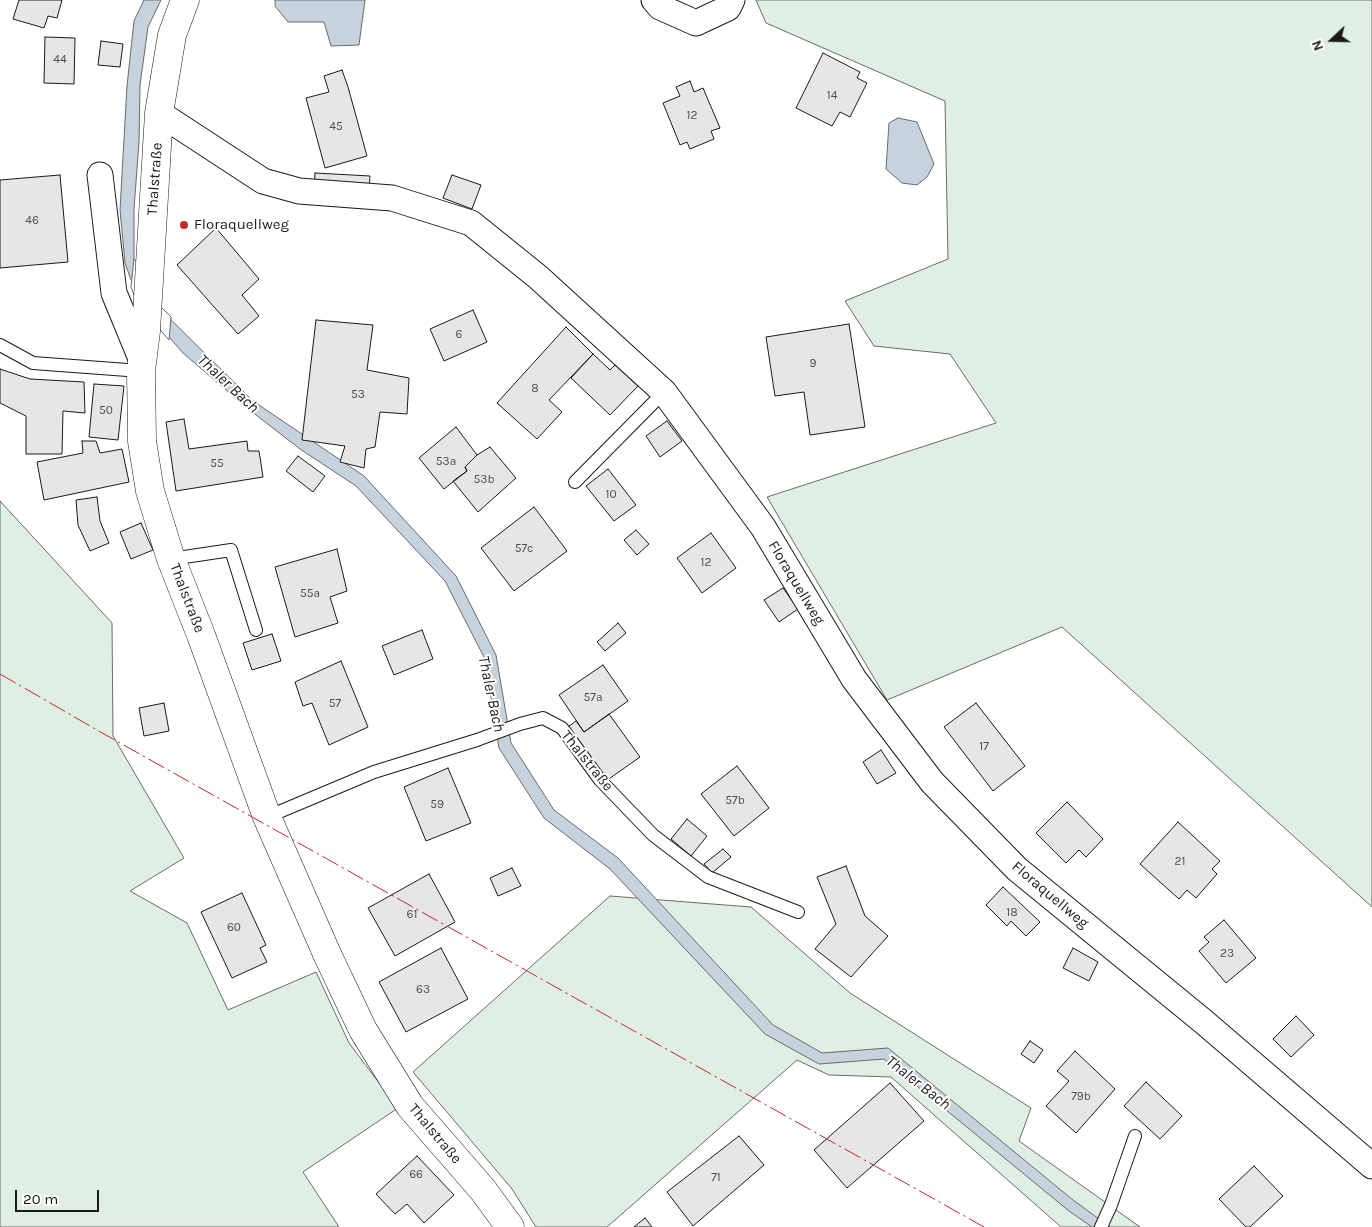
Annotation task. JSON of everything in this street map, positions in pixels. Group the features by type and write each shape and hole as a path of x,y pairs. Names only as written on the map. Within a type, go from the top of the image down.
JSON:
{"main road":[{"name":"Thalstraße","path":"185,0 172,35 159,113 146,331 142,366 142,441 150,491 171,559 201,635 267,817 327,954 363,1030 410,1106 483,1190 510,1227"}],"street":[{"path":"654,0 660,7 696,23 728,8 732,0"},
{"name":"Floraquellweg","path":"159,113 263,181 300,191 392,198 471,224 538,278 664,392 763,527 854,679 932,782 1017,869 1204,1022 1372,1166"},
{"name":"Thalstraße","path":"100,175 114,293 142,366"}],"lane":[{"path":"0,345 33,363 142,366"},
{"path":"574,482 664,392"},
{"path":"171,559 231,550 256,630"},
{"name":"Thalstraße","path":"267,817 374,772 543,718 562,728 600,780 653,836 708,878 798,912"},
{"path":"1101,1227 1111,1205 1135,1136"}],"green space":[{"path":"756,0 1372,0 1372,907 1062,627 887,700 767,497 996,423 950,354 874,346 845,301 948,259 945,101 766,23"},
{"path":"0,501 112,623 113,736 184,858 130,891 187,923 228,1010 316,972 349,1043 398,1108 303,1172 339,1227 0,1227"},
{"path":"610,896 751,907 850,993 1031,1108 1019,1141 1140,1227 1061,1227 891,1077 829,1075 797,1060 607,1227 536,1227 512,1189 413,1072"}],"water":[{"name":"Thaler Bach","path":"144,0 161,0 148,27 140,85 139,142 134,209 134,259 151,300 253,401 364,476 456,576 496,655 511,743 554,810 618,858 773,1025 822,1053 888,1048 1073,1200 1110,1227 1092,1227 1069,1211 884,1059 819,1064 765,1034 610,869 544,818 499,748 485,659 445,581 356,486 300,449 247,408 183,353 139,302 125,263 120,210 127,86 134,21"},
{"path":"275,0 365,0 359,45 331,46 324,22 288,22 275,6"},
{"path":"898,118 917,122 934,164 927,177 917,185 902,183 886,169 889,123"}],"pier":[{"path":"134,259 140,266 153,299 171,317 169,340 137,303 131,287"}],"building":[{"path":"19,0 62,0 57,18 48,16 44,28 13,19"},
{"path":"45,37 75,38 74,84 44,83"},
{"path":"101,41 123,44 120,67 98,65"},
{"path":"823,53 860,72 857,78 867,83 850,117 840,112 832,126 796,108"},
{"path":"342,70 367,156 325,168 306,98 329,92 324,76"},
{"path":"690,81 694,92 703,88 720,128 711,131 714,139 690,149 687,142 680,145 663,103 680,96 676,87"},
{"path":"315,173 370,176 369,192 314,189"},
{"path":"60,175 68,262 0,268 0,180"},
{"path":"452,175 481,185 472,209 443,198"},
{"path":"216,228 259,279 242,295 259,316 238,334 177,265"},
{"path":"473,310 487,342 444,361 430,329"},
{"path":"316,320 373,325 367,370 409,378 407,414 380,412 375,447 366,449 364,468 340,462 345,446 302,440"},
{"path":"849,324 865,427 810,435 804,392 775,396 766,337"},
{"path":"566,327 593,354 549,400 562,412 537,439 497,403"},
{"path":"593,354 610,370 615,365 638,386 610,415 571,378"},
{"path":"0,369 30,379 84,382 85,413 63,411 62,454 26,454 26,416 0,403"},
{"path":"94,384 124,386 118,440 89,437"},
{"path":"184,419 189,449 247,441 248,451 259,451 263,477 176,491 166,422"},
{"path":"667,421 682,441 660,457 646,436"},
{"path":"456,427 477,455 465,467 467,471 444,489 419,458"},
{"path":"82,441 96,441 100,453 122,449 129,482 44,500 37,462 83,453"},
{"path":"490,447 516,478 478,512 453,481 467,471 465,467 477,455"},
{"path":"298,456 325,476 313,492 286,471"},
{"path":"608,469 636,505 614,521 586,486"},
{"path":"97,497 100,521 109,543 90,551 78,525 76,500"},
{"path":"534,507 567,551 514,591 481,548"},
{"path":"141,523 153,550 131,559 120,532"},
{"path":"636,530 649,544 637,555 624,540"},
{"path":"711,533 736,568 702,593 677,558"},
{"path":"337,549 347,591 330,597 338,623 295,637 275,567"},
{"path":"783,588 798,609 779,622 764,600"},
{"path":"618,623 626,633 605,651 597,642"},
{"path":"422,630 433,659 394,675 382,646"},
{"path":"272,634 281,661 252,670 243,643"},
{"path":"341,661 368,727 329,745 312,703 303,706 295,682"},
{"path":"603,665 628,701 584,732 559,695"},
{"path":"164,703 169,731 144,736 139,708"},
{"path":"976,703 1025,766 993,791 944,727"},
{"path":"609,714 640,757 606,781 568,727 576,721 584,732"},
{"path":"881,750 896,773 877,784 863,762"},
{"path":"737,766 769,808 734,836 701,794"},
{"path":"448,768 471,823 426,841 404,787"},
{"path":"1067,802 1103,839 1086,857 1079,850 1066,863 1036,833"},
{"path":"687,819 707,836 691,856 671,839"},
{"path":"1178,822 1220,861 1212,869 1217,874 1196,898 1187,890 1179,899 1140,864"},
{"path":"723,849 731,857 712,873 704,864"},
{"path":"846,866 865,916 888,936 851,977 815,949 836,924 817,877"},
{"path":"512,868 521,886 498,896 490,878"},
{"path":"429,874 455,922 395,956 368,908"},
{"path":"1003,887 1040,922 1026,936 1011,921 1007,926 986,905"},
{"path":"242,893 266,945 260,948 267,962 232,978 201,912"},
{"path":"1224,920 1256,958 1226,983 1199,951 1209,942 1204,937"},
{"path":"441,948 468,999 406,1032 379,982"},
{"path":"1073,948 1098,962 1089,981 1063,968"},
{"path":"1296,1016 1314,1035 1291,1057 1273,1039"},
{"path":"1030,1041 1043,1050 1034,1063 1021,1054"},
{"path":"1075,1051 1115,1089 1076,1133 1046,1106 1069,1081 1057,1071"},
{"path":"1146,1082 1182,1116 1160,1139 1124,1106"},
{"path":"890,1083 924,1121 847,1188 814,1150"},
{"path":"739,1136 764,1165 693,1226 667,1192"},
{"path":"417,1156 454,1195 424,1223 407,1204 395,1214 376,1194"},
{"path":"1254,1166 1283,1196 1250,1227 1246,1227 1219,1199"},
{"path":"645,1218 652,1227 634,1227"}],"power":[{"path":"0,674 984,1227"}],"place":[{"name":"Floraquellweg","path":"184,225"}]}
